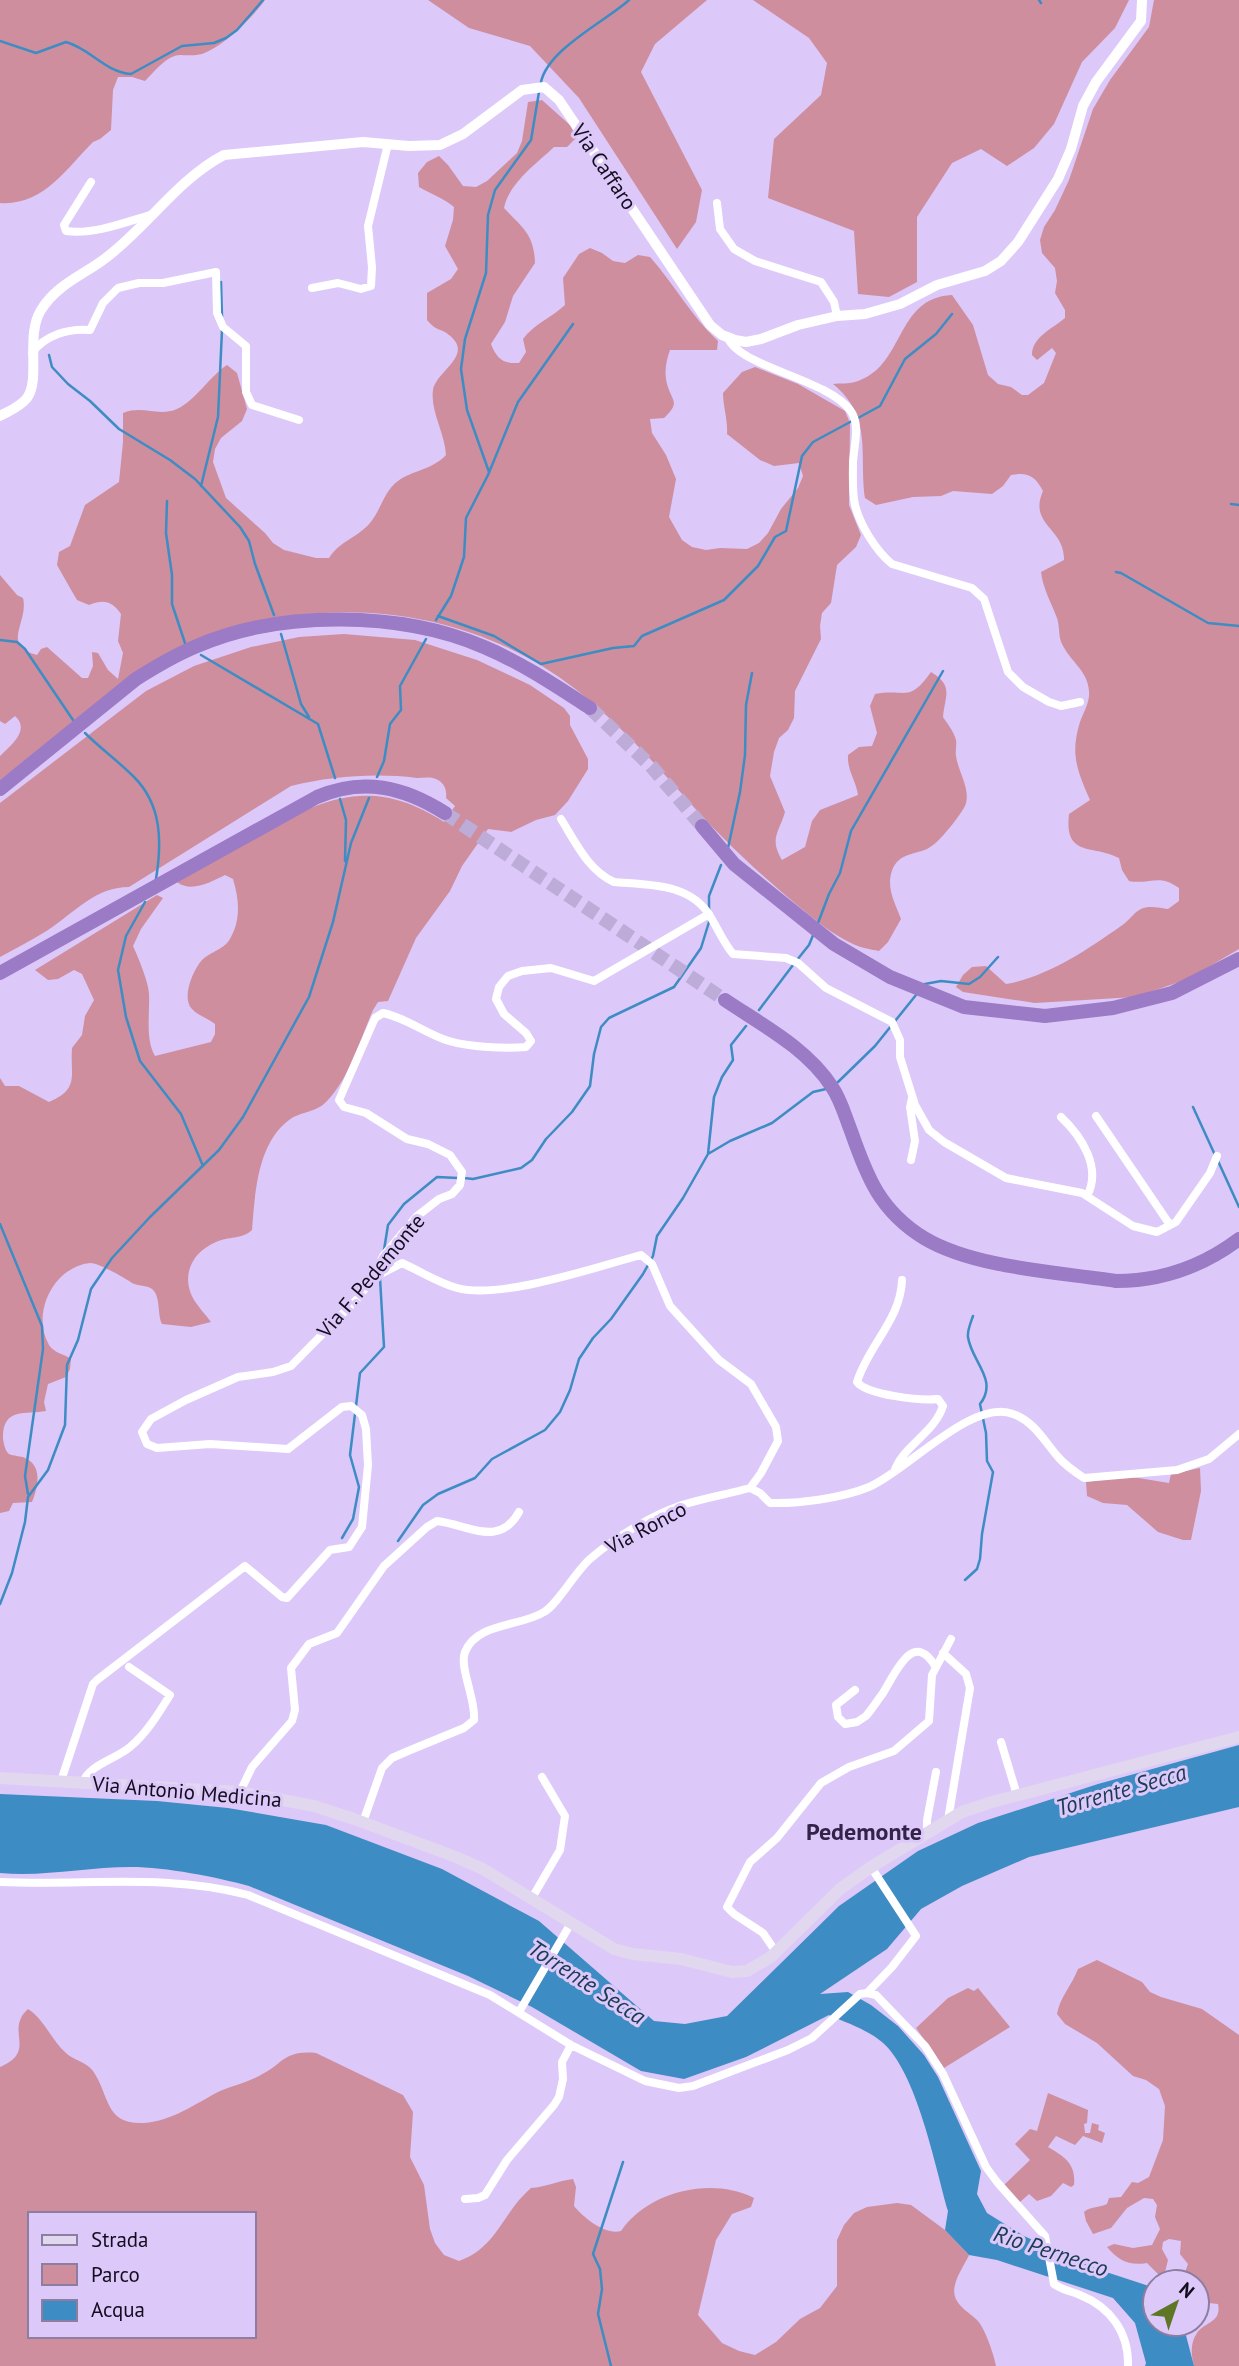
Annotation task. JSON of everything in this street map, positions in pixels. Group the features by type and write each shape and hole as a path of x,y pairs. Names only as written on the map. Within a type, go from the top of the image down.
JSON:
{"highway":[{"path":"0,789 136,679 159,664 199,645 283,623 332,619 386,622 447,633 484,646 535,671 590,708"},
{"path":"0,973 338,788 396,790 418,797 445,813"},
{"path":"702,826 734,864 852,956 913,989 964,1007 1045,1016 1113,1008 1172,993 1239,959"},
{"path":"725,1000 791,1045 816,1066 841,1102 866,1172 880,1199 909,1228 943,1247 978,1260 1130,1281 1164,1276 1196,1266 1239,1240"}],"main road":[{"name":"Via Antonio Medicina","path":"0,1778 240,1792 314,1807 363,1822 456,1857 532,1898 568,1929 614,1949 633,1954 681,1959 732,1972 747,1971 759,1965 776,1952 840,1889 948,1820 972,1809 1017,1795 1239,1737"}],"street":[{"path":"727,337 746,341 761,339 798,325 838,316 865,314 900,304 937,285 985,271 1008,254 1036,216 1058,179 1083,106 1096,82 1141,21 1142,0"},
{"name":"Via Caffaro","path":"0,416 20,405 30,392 32,332 36,319 50,298 59,288 108,257 204,166 224,155 363,142 440,145 463,134 522,90 544,88 559,100 710,325 727,337"},
{"path":"312,288 338,283 361,289 371,286 368,226 388,144"},
{"path":"91,182 64,225 66,231 105,228 153,214"},
{"path":"717,203 720,229 734,248 755,261 821,282 834,302 838,316"},
{"path":"32,354 49,337 79,329 90,330 103,303 118,288 139,283 163,283 216,272 217,313 223,327 246,346 246,392 252,405 299,420"},
{"path":"727,337 738,351 821,388 849,410 856,425 853,462 855,504 860,518 883,557 892,564 972,588 984,600 1008,672 1023,687 1049,702 1061,706 1080,702"},
{"path":"561,819 588,862 605,878 614,882 681,890 709,914 733,954 786,958 798,963 826,988 892,1022 900,1040 900,1057 912,1096 929,1130 1006,1178 1082,1193 1133,1226 1157,1232 1176,1222 1210,1173 1217,1156"},
{"name":"Via F. Pedemonte","path":"61,1781 93,1684 97,1680 245,1566 282,1597 287,1598 330,1550 349,1547 362,1527 368,1465 366,1429 362,1415 351,1406 342,1407 288,1448 210,1444 158,1448 147,1444 142,1432 151,1419 187,1400 239,1377 273,1372 291,1366 358,1298 373,1278 383,1256 416,1217 439,1199 452,1194 460,1185 462,1172 450,1154 428,1143 407,1139 366,1113 344,1107 339,1100 374,1018 383,1013 398,1016 449,1041 508,1049 526,1047 531,1041 526,1033 504,1014 496,999 499,988 508,976 522,971 551,968 594,981 709,914"},
{"path":"911,1160 915,1141 910,1107 912,1096"},
{"path":"1096,1116 1170,1225"},
{"path":"1061,1118 1082,1142 1093,1170 1093,1181 1087,1196"},
{"path":"373,1278 402,1263 457,1288 491,1291 642,1255 652,1264 670,1306 719,1360 751,1384 776,1427 778,1441 750,1488 770,1503 821,1499 868,1487 985,1413 1013,1414 1027,1421 1040,1432 1059,1458 1084,1478 1177,1470 1209,1459 1239,1434"},
{"path":"894,1472 898,1459 931,1429 943,1406 938,1399 920,1399 867,1390 856,1382 861,1368 891,1320 902,1280"},
{"name":"Via Ronco","path":"363,1822 382,1768 392,1758 464,1728 474,1720 475,1707 463,1656 469,1645 489,1630 545,1612 587,1561 610,1543 681,1506 750,1488"},
{"path":"240,1792 251,1767 292,1721 295,1710 291,1668 309,1644 337,1633 394,1555 437,1521 486,1533 502,1531 513,1523 519,1512"},
{"path":"776,1952 763,1933 734,1914 727,1906 750,1862 777,1838 821,1783 849,1767 894,1751 929,1721 932,1675 951,1639"},
{"path":"855,1690 836,1705 838,1717 845,1724 866,1716 902,1660 911,1654 918,1651 924,1653 935,1667"},
{"path":"943,1653 966,1674 970,1688 948,1820"},
{"path":"83,1782 88,1773 131,1746 155,1719 170,1695 129,1667"},
{"path":"1002,1742 1017,1795"},
{"path":"927,1834 936,1772"},
{"path":"532,1898 560,1850 565,1815 542,1777"},
{"path":"0,1882 164,1881 226,1889 248,1895 490,1995 521,2010 571,2045 591,2055 657,2085 679,2088 693,2086 788,2050 812,2038 892,1968 916,1936 873,1869"},
{"path":"521,2010 568,1929"},
{"path":"863,1993 876,1995 925,2046 943,2074 986,2167 1045,2236 1052,2280 1059,2287 1098,2303 1109,2311 1118,2323 1128,2366"},
{"path":"465,2199 485,2195 507,2160 554,2105 559,2097 563,2078 562,2062 571,2045"}],"green space":[{"path":"0,0 265,0 237,31 210,51 170,58 145,81 118,77 113,90 111,130 93,142 63,174 41,192 29,199 0,203"},
{"path":"428,0 707,0 655,44 641,72 702,190 696,222 677,249 579,98 530,46 469,28"},
{"path":"753,0 1129,0 1115,28 1082,62 1054,124 1034,148 1007,166 981,149 952,163 917,217 917,282 889,297 858,294 854,231 768,198 774,139 821,95 827,63 809,38"},
{"path":"1154,0 1239,0 1239,949 1188,979 1135,997 1035,1003 963,992 956,987 972,967 986,966 1006,984 1036,975 1094,944 1141,909 1168,909 1179,901 1179,888 1160,880 1129,881 1119,858 1082,847 1071,837 1069,814 1090,800 1078,771 1075,753 1077,733 1088,703 1089,691 1082,672 1062,644 1057,618 1042,578 1041,572 1064,560 1059,540 1040,512 1043,491 1040,486 1030,476 1017,474 1011,475 1003,486 992,494 953,491 941,496 913,497 876,505 865,498 859,422 846,396 833,384 853,383 871,374 884,362 909,320 920,308 933,299 952,295 973,325 988,375 998,384 1011,387 1022,395 1028,395 1044,383 1056,353 1052,348 1037,360 1032,355 1033,349 1044,334 1065,318 1065,310 1055,293 1055,268 1042,253 1040,240 1069,180 1093,109 1110,80 1149,27"},
{"path":"542,100 571,126 576,138 567,147 554,147 524,175 507,199 504,208 530,238 535,263 513,296 505,322 491,344 498,357 509,363 519,363 526,352 523,339 532,329 565,305 563,278 579,254 590,248 613,261 625,263 638,255 650,257 699,321 718,341 717,350 670,350 666,375 674,405 664,418 650,419 652,433 666,455 676,479 669,517 682,540 692,547 706,550 747,549 759,543 798,488 803,476 799,463 774,466 760,460 727,434 723,393 742,372 755,367 798,384 845,411 850,423 849,505 861,535 856,547 837,565 831,603 822,613 821,639 795,691 794,718 788,730 779,738 770,776 785,812 776,841 782,860 805,847 812,821 820,810 858,795 848,755 859,747 872,746 877,733 870,706 875,694 912,691 931,672 943,682 946,692 943,717 956,740 956,756 966,791 966,803 936,842 928,848 901,858 893,868 890,888 901,919 888,942 879,951 856,945 838,936 782,892 696,810 617,725 574,688 532,660 486,638 437,623 388,614 337,612 286,617 237,628 189,645 174,653 0,780 0,756 17,738 21,727 15,716 5,724 0,721 0,575 17,595 23,598 23,616 18,632 20,646 37,655 41,649 47,647 82,678 88,678 93,666 92,652 98,653 108,670 118,679 123,653 118,641 121,614 107,602 89,605 77,600 57,565 59,552 70,546 85,505 119,482 123,413 177,409 227,365 237,373 247,409 242,421 221,438 215,449 213,462 226,498 273,543 284,550 316,558 329,558 365,528 374,518 389,490 398,481 435,464 446,455 434,406 433,390 440,376 452,363 458,349 456,342 449,335 427,320 427,293 451,279 458,269 445,246 454,207 419,187 418,173 427,162 439,156 463,186 476,187 487,181 517,153 522,141 528,102"},
{"path":"344,634 415,640 477,660 530,685 564,708 570,716 570,725 588,759 588,769 568,801 555,815 536,820 511,832 488,829 462,866 450,891 416,938 388,1001 378,1002 373,1010 342,1081 323,1105 294,1117 278,1130 270,1142 260,1170 252,1230 208,1246 195,1258 188,1274 190,1291 211,1322 191,1327 162,1324 157,1296 152,1289 132,1283 94,1263 77,1266 65,1273 56,1283 44,1306 44,1333 51,1348 71,1359 70,1369 66,1377 48,1384 44,1402 46,1411 16,1414 6,1422 3,1439 7,1451 31,1462 38,1477 32,1502 13,1503 9,1511 0,1513 0,1078 5,1086 19,1086 49,1102 59,1097 69,1087 72,1048 82,1035 85,1016 94,1000 82,974 74,970 58,979 48,980 35,970 157,895 163,898 141,929 133,946 149,989 149,1034 152,1049 155,1056 211,1042 215,1034 215,1024 192,1009 188,991 195,970 202,960 225,945 231,937 238,916 237,894 233,879 225,875 195,886 188,887 177,882 281,822 327,802 371,796 394,799 444,822 455,806 446,798 446,790 442,784 430,778 354,776 291,786 129,887 117,888 95,896 48,930 0,957 0,803 146,691 194,666 251,647 299,637"},
{"path":"1200,1468 1201,1491 1191,1540 1158,1532 1127,1505 1103,1503 1087,1496 1086,1482 1126,1476 1169,1483 1171,1474"},
{"path":"1097,1960 1142,1982 1150,1992 1202,2009 1239,2035 1239,2366 1194,2366 1193,2341 1194,2338 1211,2338 1211,2322 1219,2310 1218,2304 1211,2303 1211,2268 1187,2268 1188,2264 1180,2254 1181,2241 1169,2239 1163,2242 1162,2249 1168,2260 1166,2268 1152,2268 1147,2263 1125,2261 1107,2247 1114,2244 1133,2248 1152,2245 1160,2229 1155,2217 1157,2205 1153,2199 1144,2198 1127,2208 1111,2228 1093,2234 1086,2221 1084,2212 1107,2204 1109,2198 1121,2197 1132,2182 1138,2183 1149,2177 1163,2140 1165,2106 1159,2089 1146,2080 1133,2076 1097,2043 1065,2024 1057,2014 1078,1969"},
{"path":"968,1988 974,1991 978,1988 1010,2027 944,2068 916,2028 948,1998"},
{"path":"28,2009 39,2019 66,2053 90,2068 115,2114 131,2122 154,2122 174,2115 218,2092 259,2076 290,2056 305,2053 316,2053 403,2095 413,2112 410,2157 424,2185 430,2229 435,2243 444,2255 459,2261 472,2255 491,2239 531,2188 567,2180 573,2179 576,2187 574,2206 589,2221 615,2232 621,2231 647,2206 681,2192 718,2188 754,2198 751,2207 732,2214 716,2240 698,2315 722,2343 755,2355 776,2342 800,2319 820,2308 837,2286 837,2240 854,2213 867,2207 897,2203 911,2205 945,2230 969,2255 956,2281 955,2297 980,2324 996,2366 0,2366 0,2067 10,2062 19,2050 21,2017"},
{"path":"1048,2093 1088,2110 1087,2123 1084,2124 1085,2133 1090,2133 1092,2123 1099,2125 1098,2130 1105,2133 1102,2143 1083,2136 1075,2145 1056,2136 1048,2147 1060,2154 1071,2166 1074,2185 1071,2187 1063,2183 1051,2196 1037,2201 1029,2194 1019,2203 1004,2185 1030,2160 1015,2144 1030,2129 1037,2131"}],"water":[{"path":"1239,1745 1239,1807 1029,1857 962,1886 921,1909 887,1949 820,1994 848,1992 871,2005 898,2026 924,2055 938,2077 981,2171 977,2194 987,2213 1024,2236 1097,2269 1141,2283 1141,2338 1187,2338 1194,2366 1145,2366 1135,2323 1113,2298 997,2260 969,2255 945,2230 948,2211 931,2146 915,2097 894,2056 870,2033 829,2015 746,2057 684,2079 641,2071 532,2007 468,1976 249,1886 191,1873 145,1867 33,1874 0,1873 0,1794 157,1801 228,1808 326,1825 442,1869 539,1921 654,2021 685,2024 727,2016 839,1906 918,1851 978,1823 1098,1784"}],"waterway":[{"path":"0,41 36,53 66,42 113,69 131,74 182,46 214,43 226,38 237,30 263,0"},
{"path":"541,82 554,58 579,36 629,0"},
{"path":"489,472 467,410 461,369 465,339 486,273 488,215 495,190 531,140 539,92"},
{"path":"221,282 222,317"},
{"path":"858,418 880,406 905,359 936,334 952,314"},
{"path":"436,620 451,596 464,557 466,518 488,475 518,402 573,324"},
{"path":"201,486 218,417 222,330"},
{"path":"49,355 52,367 68,384 119,429 170,460 195,479 240,527 249,541 274,615"},
{"path":"438,616 494,636 541,664 634,646 642,636 724,600 758,566 775,537 786,531 802,456 813,442 852,421"},
{"path":"167,501 166,533 172,575 172,604 186,646"},
{"path":"1231,504 1239,505"},
{"path":"1116,572 1208,623 1239,626"},
{"path":"281,634 301,704 309,717"},
{"path":"377,777 384,761 390,724 401,710 400,686 426,639"},
{"path":"0,640 17,642 25,649 73,720"},
{"path":"201,655 318,724 335,778"},
{"path":"818,923 840,873 851,831 943,671"},
{"path":"728,848 740,792 745,755 746,705 752,673"},
{"path":"85,733 134,777 150,800 159,838 156,879"},
{"path":"0,1604 12,1573 25,1522 28,1497 48,1470 65,1425 67,1365 78,1340 91,1289 112,1258 219,1150 243,1117 309,997 333,922 351,843 369,798"},
{"path":"340,799 346,820 345,861"},
{"path":"709,911 709,896 721,865"},
{"path":"145,902 126,936 118,970 126,1017 140,1061 181,1114 203,1166"},
{"path":"464,1178 473,1179 521,1168 532,1160 590,1086 601,1027 609,1018 674,987 701,948 709,922"},
{"path":"797,960 809,945 814,933"},
{"path":"925,984 941,981 969,984 980,977 998,957"},
{"path":"759,1010 793,965"},
{"path":"838,1082 875,1046 916,995"},
{"path":"708,1154 714,1097 733,1060 731,1045 746,1026"},
{"path":"398,1541 423,1505 438,1494 475,1478 492,1459 545,1430 560,1412 579,1359 643,1274 653,1256 657,1236 708,1154 730,1141 772,1123 813,1092 826,1089"},
{"path":"1193,1107 1215,1155"},
{"path":"1218,1161 1239,1207"},
{"path":"384,1250 388,1225 404,1204 437,1177 458,1178"},
{"path":"0,1224 42,1326 43,1349 25,1476 28,1494"},
{"path":"342,1538 353,1519 359,1487 350,1455 360,1373 384,1347 380,1278"},
{"path":"965,1580 977,1569 980,1559 993,1472 987,1461 986,1433 980,1404 987,1387 968,1337 973,1316"},
{"path":"611,2366 598,2314 602,2289 600,2269 593,2254 623,2162"}],"tunnel":[{"path":"590,708 651,766 702,826"},
{"path":"445,813 725,1000"}],"district":[{"name":"Pedemonte","path":"864,1832"}],"water label":[{"name":"Torrente Secca","path":"1121,1790"},
{"name":"Torrente Secca","path":"587,1982"},
{"name":"Rio Pernecco","path":"1051,2251"}]}
